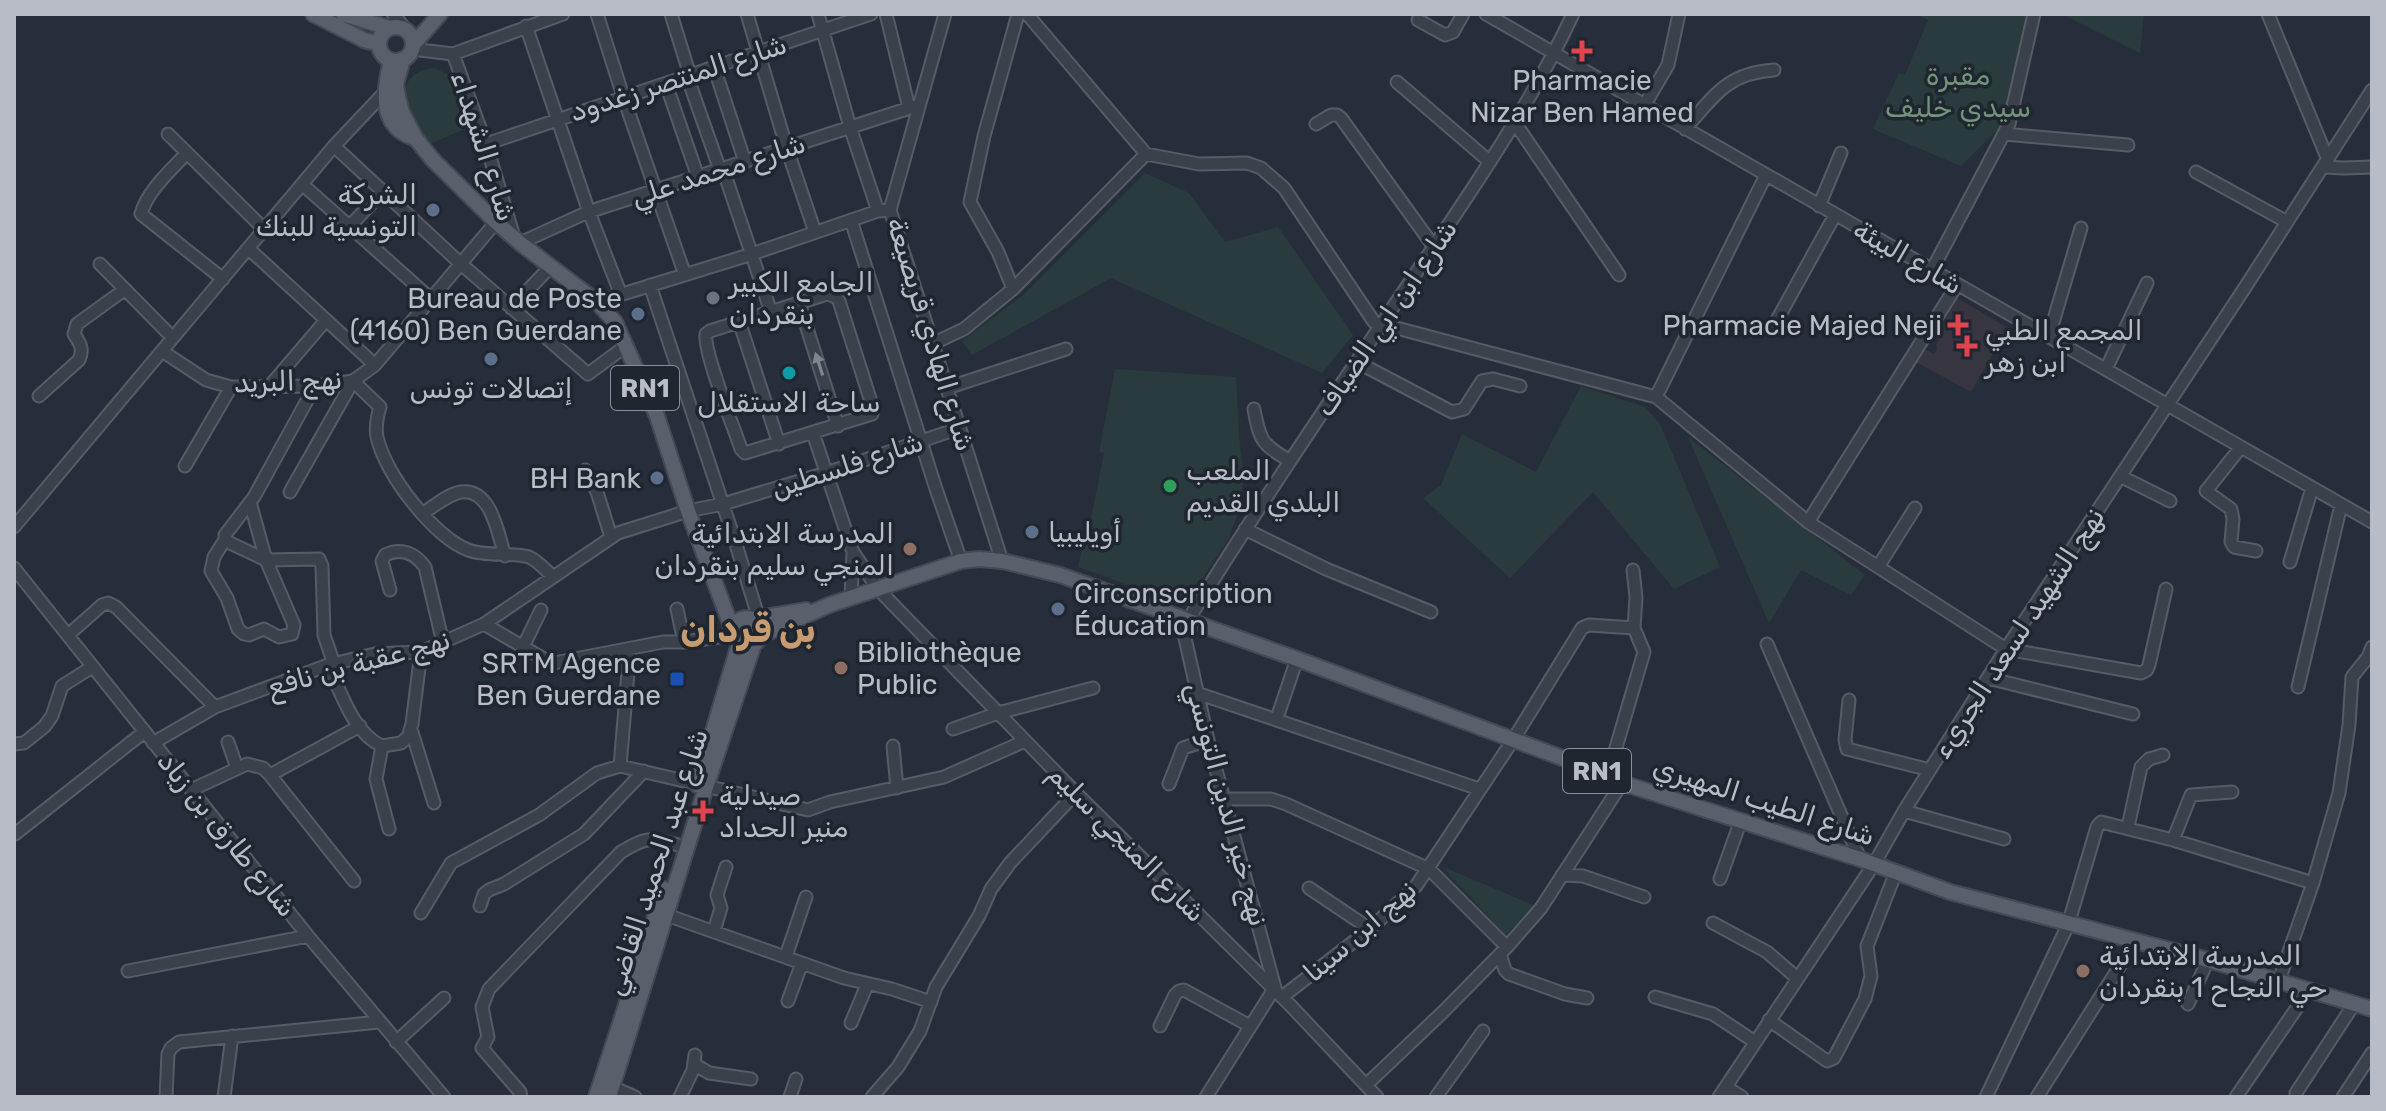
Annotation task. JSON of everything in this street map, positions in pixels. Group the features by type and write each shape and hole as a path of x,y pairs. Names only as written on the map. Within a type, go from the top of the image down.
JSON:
{"main road":[{"path":"313,14 364,40 379,44"},
{"path":"343,14 391,21 399,27 405,49"},
{"path":"391,21 379,44 383,54 405,49 440,14"},
{"name":"RN1","path":"405,49 386,91 390,119 399,131 416,139"},
{"name":"RN1","path":"405,49 396,84 402,112 416,139 496,222 597,302 615,322 657,416 722,603 746,631"},
{"name":"شارع الطيب المهيري","path":"746,631 961,561 1002,561 1060,575 1184,618 1608,775 1622,783 1860,859 1950,892 2208,960 2372,1009"},
{"name":"شارع عبد الحميد القاضي","path":"605,1091 701,786 746,631"},
{"name":"شارع عبد الحميد القاضي","path":"661,913 678,845 701,786"}],"street":[{"path":"405,49 453,54 563,14"},
{"path":"597,14 685,275"},
{"path":"671,14 771,312"},
{"path":"747,14 815,232"},
{"path":"597,302 884,210 850,127 818,14"},
{"name":"شارع المنتصر زغدود","path":"486,144 871,14"},
{"path":"886,14 914,106"},
{"name":"شارع الهادي قريصيعة","path":"945,14 884,210 947,388 1002,561"},
{"path":"1013,289 998,252 970,202 984,136 1018,14"},
{"path":"1027,14 1146,154 1199,164 1247,163 1274,177 1369,318 1381,326 1656,397 1808,522 2006,649 2141,673 2149,665 2166,589"},
{"path":"1418,20 1445,35 1453,32 1463,14"},
{"name":"شارع ابن ابي الضياف","path":"1184,618 1490,162 1554,54 1573,14"},
{"path":"1644,106 1668,65 1679,14"},
{"path":"1932,270 2012,115 2034,14"},
{"path":"2268,14 2326,163 2344,168 2372,167"},
{"name":"شارع البيئة","path":"1493,16 1644,106 2372,522"},
{"path":"526,26 589,212 621,295"},
{"name":"شارع الشهداء","path":"453,54 517,240"},
{"path":"714,67 745,162"},
{"path":"1685,129 1717,93 1740,76 1774,70"},
{"path":"1397,82 1490,162"},
{"path":"666,84 698,177"},
{"name":"نهج الشهيد لسعد الجريء","path":"1723,1092 1874,864 2006,649 2372,90"},
{"path":"14,527 334,146 386,91"},
{"name":"شارع محمد علي","path":"517,240 589,212 914,106"},
{"path":"1316,124 1331,115 1341,118 1434,247"},
{"path":"1515,123 1619,275"},
{"path":"168,134 265,230"},
{"path":"2004,134 2128,145"},
{"path":"334,146 460,263 588,374 627,345"},
{"path":"187,153 152,194 141,214 223,279"},
{"path":"1819,206 1841,153"},
{"path":"932,344 964,329 1013,289 1146,154"},
{"path":"2196,172 2287,222"},
{"path":"1656,397 1766,175"},
{"path":"302,184 430,298"},
{"path":"349,227 383,191"},
{"path":"1772,329 1835,215"},
{"path":"851,220 961,561"},
{"name":"نهج البريد","path":"162,351 206,380 231,387 315,386 353,381 375,365 496,222"},
{"path":"2049,336 2081,228"},
{"path":"249,249 375,365"},
{"path":"100,264 173,338"},
{"path":"511,308 550,267"},
{"path":"2106,369 2147,283"},
{"path":"484,624 554,663 663,642 684,642 746,631 723,504 650,285"},
{"path":"1808,522 1957,285"},
{"path":"39,396 79,360 82,345 74,334 77,324 124,290"},
{"path":"827,294 839,301 873,411 869,416 838,426 743,452 705,339 710,331 799,303 827,294"},
{"path":"799,303 838,426"},
{"path":"268,388 326,320"},
{"path":"739,321 779,444"},
{"path":"947,388 1066,349"},
{"path":"1357,362 1452,412 1464,409 1482,381 1493,379 1520,386"},
{"path":"290,492 353,381 380,407 376,419 377,438 390,468 422,514 451,542 471,552 527,557 553,577"},
{"path":"250,502 266,560 294,625 292,634 283,638 264,629 249,635 238,629 227,598 211,571 225,535 250,502 315,386"},
{"path":"185,466 231,387"},
{"path":"1254,409 1261,440 1290,461"},
{"name":"شارع فلسطين","path":"688,511 723,504 826,473 960,428"},
{"path":"813,433 853,552 851,597"},
{"path":"2241,447 2206,491 2231,509 2231,542 2234,547 2256,551"},
{"path":"585,470 597,492 611,537"},
{"path":"2120,476 2170,501"},
{"path":"2290,562 2312,488"},
{"path":"422,514 451,496 462,492 473,494 490,509 505,556"},
{"path":"2298,687 2341,505"},
{"path":"1878,567 1915,508"},
{"name":"نهج عقبة بن نافع","path":"153,743 215,707 331,665 375,654 421,652 443,643 484,624 611,537 688,511"},
{"path":"1245,529 1326,569 1431,612"},
{"path":"226,538 230,543 266,560 319,559 322,566 324,635 331,665 360,726 382,746 401,743 408,737 421,652"},
{"path":"390,590 382,561 385,555 392,551 409,552 419,558 425,567 443,643"},
{"name":"شارع المنجي سليم","path":"853,552 878,589 1377,1097"},
{"name":"شارع طارق بن زياد","path":"14,568 308,936 444,1097"},
{"path":"1608,775 1644,652 1634,628 1636,597 1633,570"},
{"path":"68,635 108,603 116,607 215,707"},
{"path":"677,609 684,642"},
{"path":"523,647 541,610"},
{"name":"نهج خير الدين التونسي","path":"1184,618 1208,740 1277,992"},
{"name":"نهج ابن سينا","path":"1206,1097 1250,1026 1277,992 1370,929 1416,886 1513,740 1582,628 1589,625 1634,628"},
{"path":"1767,644 1860,859"},
{"path":"2278,983 2313,883 2341,783 2352,677 2372,647"},
{"path":"620,766 630,649"},
{"path":"1277,718 1297,659"},
{"path":"14,744 24,743 44,727 52,716 62,686 92,667"},
{"path":"1988,678 2133,714"},
{"path":"953,729 998,713 1093,688"},
{"path":"1197,693 1479,789"},
{"path":"1849,700 1847,749 1930,770"},
{"path":"270,775 360,726"},
{"path":"411,729 434,803"},
{"path":"15,834 144,732"},
{"path":"1169,784 1183,748 1208,740"},
{"path":"421,913 451,863 539,815 597,773 620,766 808,810 830,802 944,777 1025,741"},
{"path":"228,742 237,768"},
{"path":"382,746 376,779 389,829"},
{"path":"893,746 897,788"},
{"path":"2128,827 2141,767 2149,759 2163,755"},
{"path":"191,790 237,768 252,764 263,768 354,881"},
{"path":"480,906 489,890 504,884 584,834 644,771"},
{"path":"1366,1085 1504,951 1541,908 1622,783"},
{"path":"2173,840 2191,795 2232,792"},
{"path":"872,1097 898,1067 920,1031 936,987 979,916 991,889 1010,863 1076,793"},
{"path":"1224,799 1271,799 1286,804 1429,869 1504,951 1505,970 1509,974 1565,994 1587,998"},
{"path":"1904,811 2004,839"},
{"path":"1720,879 1741,820"},
{"path":"1986,1097 2068,925 2099,824 2104,821 2128,827 2313,883"},
{"path":"521,1097 482,1048 488,1037 482,1007 489,989 621,852 650,838 678,845"},
{"path":"714,931 721,908 717,895 726,867"},
{"path":"1769,1020 1827,1061 1834,1058 1865,999 1871,976 1867,946 1896,872"},
{"path":"1562,875 1583,876 1644,897"},
{"path":"1309,888 1370,929"},
{"path":"786,956 806,897"},
{"path":"661,913 867,985 892,989 931,1002"},
{"path":"1713,923 1767,952 1797,978"},
{"path":"128,971 308,936"},
{"path":"2037,1097 2135,942"},
{"path":"2188,1004 2208,960"},
{"path":"788,1001 802,963"},
{"path":"851,1023 867,985"},
{"path":"1160,1026 1175,995 1184,990 1250,1026"},
{"path":"2236,1097 2309,990"},
{"path":"1655,997 1713,1014 1755,1042"},
{"path":"396,1042 444,998"},
{"path":"2296,1093 2354,1004"},
{"path":"166,1097 168,1054 174,1044 195,1039 379,1022"},
{"path":"1436,1097 1483,1031"},
{"path":"224,1097 232,1036"},
{"path":"2343,1097 2372,1053"},
{"path":"680,1097 695,1060 709,1073 751,1079"},
{"path":"790,1097 796,1079"},
{"path":"605,1091 635,1097"},
{"path":"1723,1092 1742,1097"}],"shaded area":[{"name":"المجمع الطبي ابن زهر","path":"1955,297 2008,328 1971,392 1916,362 1925,349 1934,354 1937,350 1938,327"}],"green space":[{"name":"مقبرة سيدي خليف","path":"1915,14 2030,14 2007,120 1961,166 1873,129 1899,73 1905,75 1928,20"},
{"name":"مقبرة سيدي خليف","path":"2062,14 2144,14 2140,53"},
{"path":"434,68 447,74 470,127 427,145 402,102 411,78 420,71"},
{"path":"1145,173 1189,193 1225,242 1278,227 1353,335 1322,373 1111,278 972,355 962,341 1023,295"},
{"name":"الملعب البلدي القديم","path":"1115,369 1236,377 1243,470 1242,502 1229,538 1185,605 1078,567 1083,545 1080,543 1086,520 1091,519 1104,453 1099,452"},
{"path":"1581,386 1645,407 1660,424 1720,567 1674,589 1593,492 1510,578 1423,498 1441,485 1462,434 1536,472"},
{"path":"1688,437 1865,575 1851,595 1801,570 1769,623"},
{"path":"1441,866 1533,905 1506,935"}],"place":[{"name":"Pharmacie Nizar Ben Hamed","path":"1582,51"},
{"name":"الشركة التونسية للبنك","path":"433,210"},
{"name":"الجامع الكبير بنقردان","path":"713,298"},
{"name":"Bureau de Poste (4160) Ben Guerdane","path":"638,314"},
{"name":"Pharmacie Majed Neji","path":"1958,325"},
{"name":"المجمع الطبي ابن زهر","path":"1967,346"},
{"name":"إتصالات تونس","path":"491,359"},
{"name":"ساحة الاستقلال","path":"789,373"},
{"name":"BH Bank","path":"657,478"},
{"name":"الملعب البلدي القديم","path":"1170,486"},
{"name":"أويليبيا","path":"1032,532"},
{"name":"المدرسة الابتدائية المنجي سليم بنقردان","path":"910,549"},
{"name":"Circonscription Éducation","path":"1058,609"},
{"name":"Bibliothèque Public","path":"841,668"},
{"name":"SRTM Agence Ben Guerdane","path":"677,679"},
{"name":"صيدلية منير الحداد","path":"703,811"},
{"name":"المدرسة الابتدائية حي النجاح 1 بنقردان","path":"2083,971"}],"district":[{"name":"بن قردان","path":"748,629"}]}
